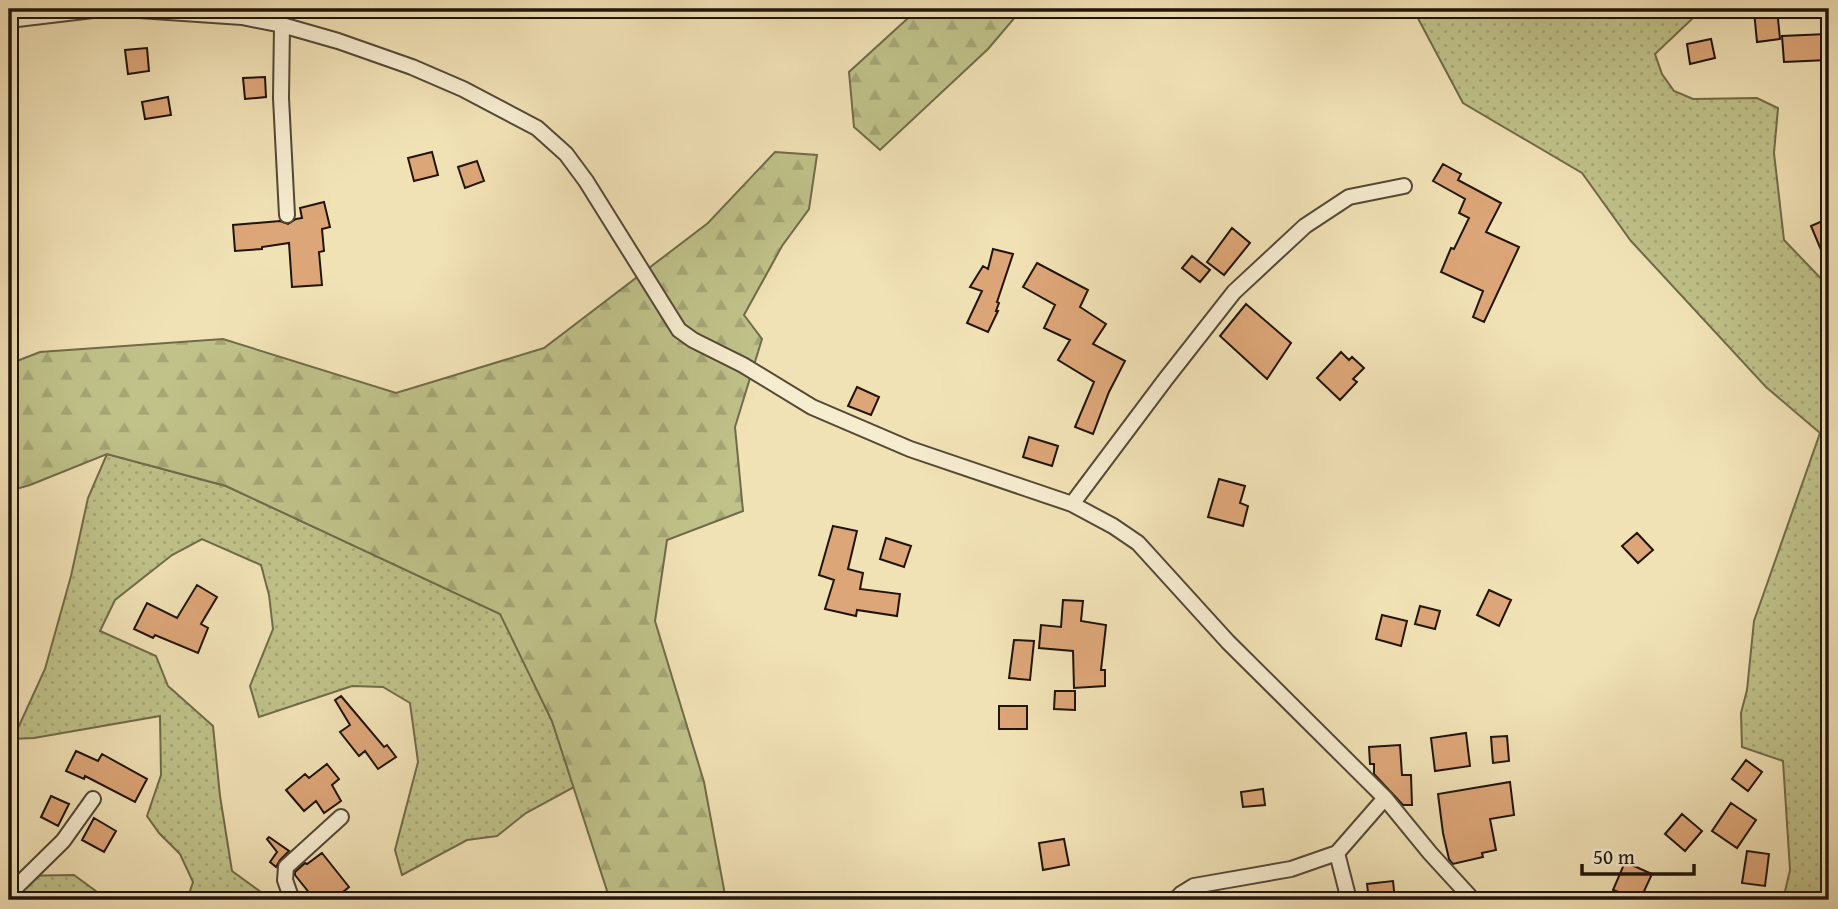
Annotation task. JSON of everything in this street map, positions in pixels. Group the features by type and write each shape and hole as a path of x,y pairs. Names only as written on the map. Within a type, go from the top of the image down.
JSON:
{"street":[{"path":"9,20 101,9"},
{"path":"124,9 232,16 282,25 338,41 412,67 463,89 537,128 573,163 680,330 812,407 898,444 1072,504 1138,543 1228,642 1385,797 1430,853 1473,900"},
{"path":"282,25 281,98 287,215"},
{"path":"1072,504 1234,292 1305,226 1349,197 1404,186"},
{"path":"1175,900 1194,887 1292,869 1337,853 1385,797"},
{"path":"9,894 64,841 93,799"},
{"path":"292,900 285,880 286,867 341,817"},
{"path":"1337,853 1349,900"}],"green space":[{"path":"918,9 1022,9 988,49 880,150 854,127 849,72"},
{"path":"1413,9 1696,9 1694,17 1655,54 1662,74 1674,91 1693,99 1757,98 1778,108 1774,153 1784,240 1829,287 1829,900 1783,900 1790,870 1783,761 1742,747 1741,713 1747,690 1754,621 1820,433 1766,387 1631,241 1582,173 1463,103"},
{"path":"775,152 817,155 809,209 782,246 744,315 762,339 735,427 743,511 667,540 655,621 704,782 726,900 610,900 552,721 500,614 226,486 107,454 9,491 9,364 40,352 223,339 396,393 544,348 708,223"},
{"path":"107,454 226,486 501,614 552,721 574,787 526,813 497,836 467,840 402,875 395,850 418,762 410,703 383,687 352,686 259,717 250,686 273,629 269,595 261,565 202,539 172,555 115,600 100,631 156,656 168,686 213,726 220,796 232,871 272,900 187,900 193,882 180,854 147,816 161,775 160,716 34,738 13,739 45,669 71,576 88,498"},
{"path":"74,875 108,900 9,900 9,876"}],"building":[{"path":"1777,9 1780,39 1757,42 1754,11"},
{"path":"1827,34 1828,60 1784,62 1782,36"},
{"path":"1711,39 1715,58 1690,64 1687,44"},
{"path":"147,48 149,71 128,74 125,50"},
{"path":"265,77 266,97 245,99 243,78"},
{"path":"168,97 171,115 145,119 142,102"},
{"path":"432,152 438,175 414,181 408,158"},
{"path":"477,161 484,181 465,188 458,167"},
{"path":"1443,164 1461,174 1458,180 1501,203 1486,232 1519,247 1484,322 1473,317 1483,291 1441,272 1451,248 1454,249 1469,218 1459,213 1465,199 1433,181"},
{"path":"324,202 330,227 322,229 324,251 319,252 322,285 292,287 289,243 235,251 233,225 280,221 288,224 302,218 300,208"},
{"path":"1829,218 1829,269 1811,226"},
{"path":"1232,228 1250,243 1224,275 1207,262"},
{"path":"993,249 1013,254 997,302 998,311 988,332 967,323 982,291 970,287 983,266 988,269"},
{"path":"1192,256 1210,270 1200,282 1182,268"},
{"path":"1037,263 1088,290 1080,307 1106,324 1093,344 1125,361 1109,392 1093,434 1075,427 1094,382 1058,360 1070,340 1044,328 1055,305 1023,287"},
{"path":"1246,304 1291,343 1267,379 1220,336"},
{"path":"1341,352 1349,360 1352,357 1364,368 1353,379 1357,382 1340,400 1317,378"},
{"path":"857,387 879,397 871,415 848,406"},
{"path":"1029,437 1058,446 1052,466 1023,457"},
{"path":"1219,479 1245,486 1240,503 1248,506 1243,526 1208,517"},
{"path":"833,526 857,531 848,569 863,573 860,589 900,594 897,616 857,610 856,616 825,609 834,580 819,575"},
{"path":"1637,533 1653,550 1638,563 1622,546"},
{"path":"886,538 911,546 904,567 880,559"},
{"path":"197,585 217,597 201,624 208,628 198,653 134,629 147,603 177,618"},
{"path":"1489,590 1511,600 1499,626 1477,615"},
{"path":"1063,600 1083,601 1081,621 1106,625 1101,670 1105,670 1105,686 1074,688 1073,651 1039,648 1041,625 1061,627"},
{"path":"1420,606 1440,611 1435,629 1415,624"},
{"path":"1382,615 1407,621 1401,646 1376,639"},
{"path":"1014,640 1034,641 1030,680 1009,678"},
{"path":"1055,691 1075,691 1075,710 1054,709"},
{"path":"341,696 384,747 387,745 396,757 378,769 365,751 359,756 340,732 350,725 335,700"},
{"path":"999,706 1027,706 1027,729 999,729"},
{"path":"1466,733 1470,766 1435,771 1431,738"},
{"path":"1507,736 1509,761 1493,763 1491,737"},
{"path":"1400,745 1402,775 1411,775 1412,805 1403,805 1374,774 1374,764 1370,764 1369,747"},
{"path":"76,751 98,761 102,754 147,779 135,802 85,776 84,779 66,771"},
{"path":"1746,760 1762,772 1748,791 1732,779"},
{"path":"327,764 339,779 332,785 341,801 324,813 316,801 304,811 286,790 305,774 309,778"},
{"path":"1510,782 1514,815 1490,819 1496,850 1482,853 1483,857 1453,864 1449,859 1443,833 1438,794"},
{"path":"1263,789 1265,805 1243,807 1241,792"},
{"path":"51,796 69,804 58,826 41,817"},
{"path":"1731,803 1756,820 1737,848 1712,831"},
{"path":"1682,814 1702,831 1685,851 1665,834"},
{"path":"94,818 116,831 104,852 82,840"},
{"path":"269,837 289,851 276,867 270,862 277,852 267,839"},
{"path":"1064,839 1069,865 1043,870 1039,843"},
{"path":"1747,851 1769,854 1765,886 1742,883"},
{"path":"322,853 349,887 333,900 315,900 295,875 305,863"},
{"path":"1625,862 1652,874 1640,900 1613,890"},
{"path":"1393,881 1395,900 1369,900 1367,884"}]}
